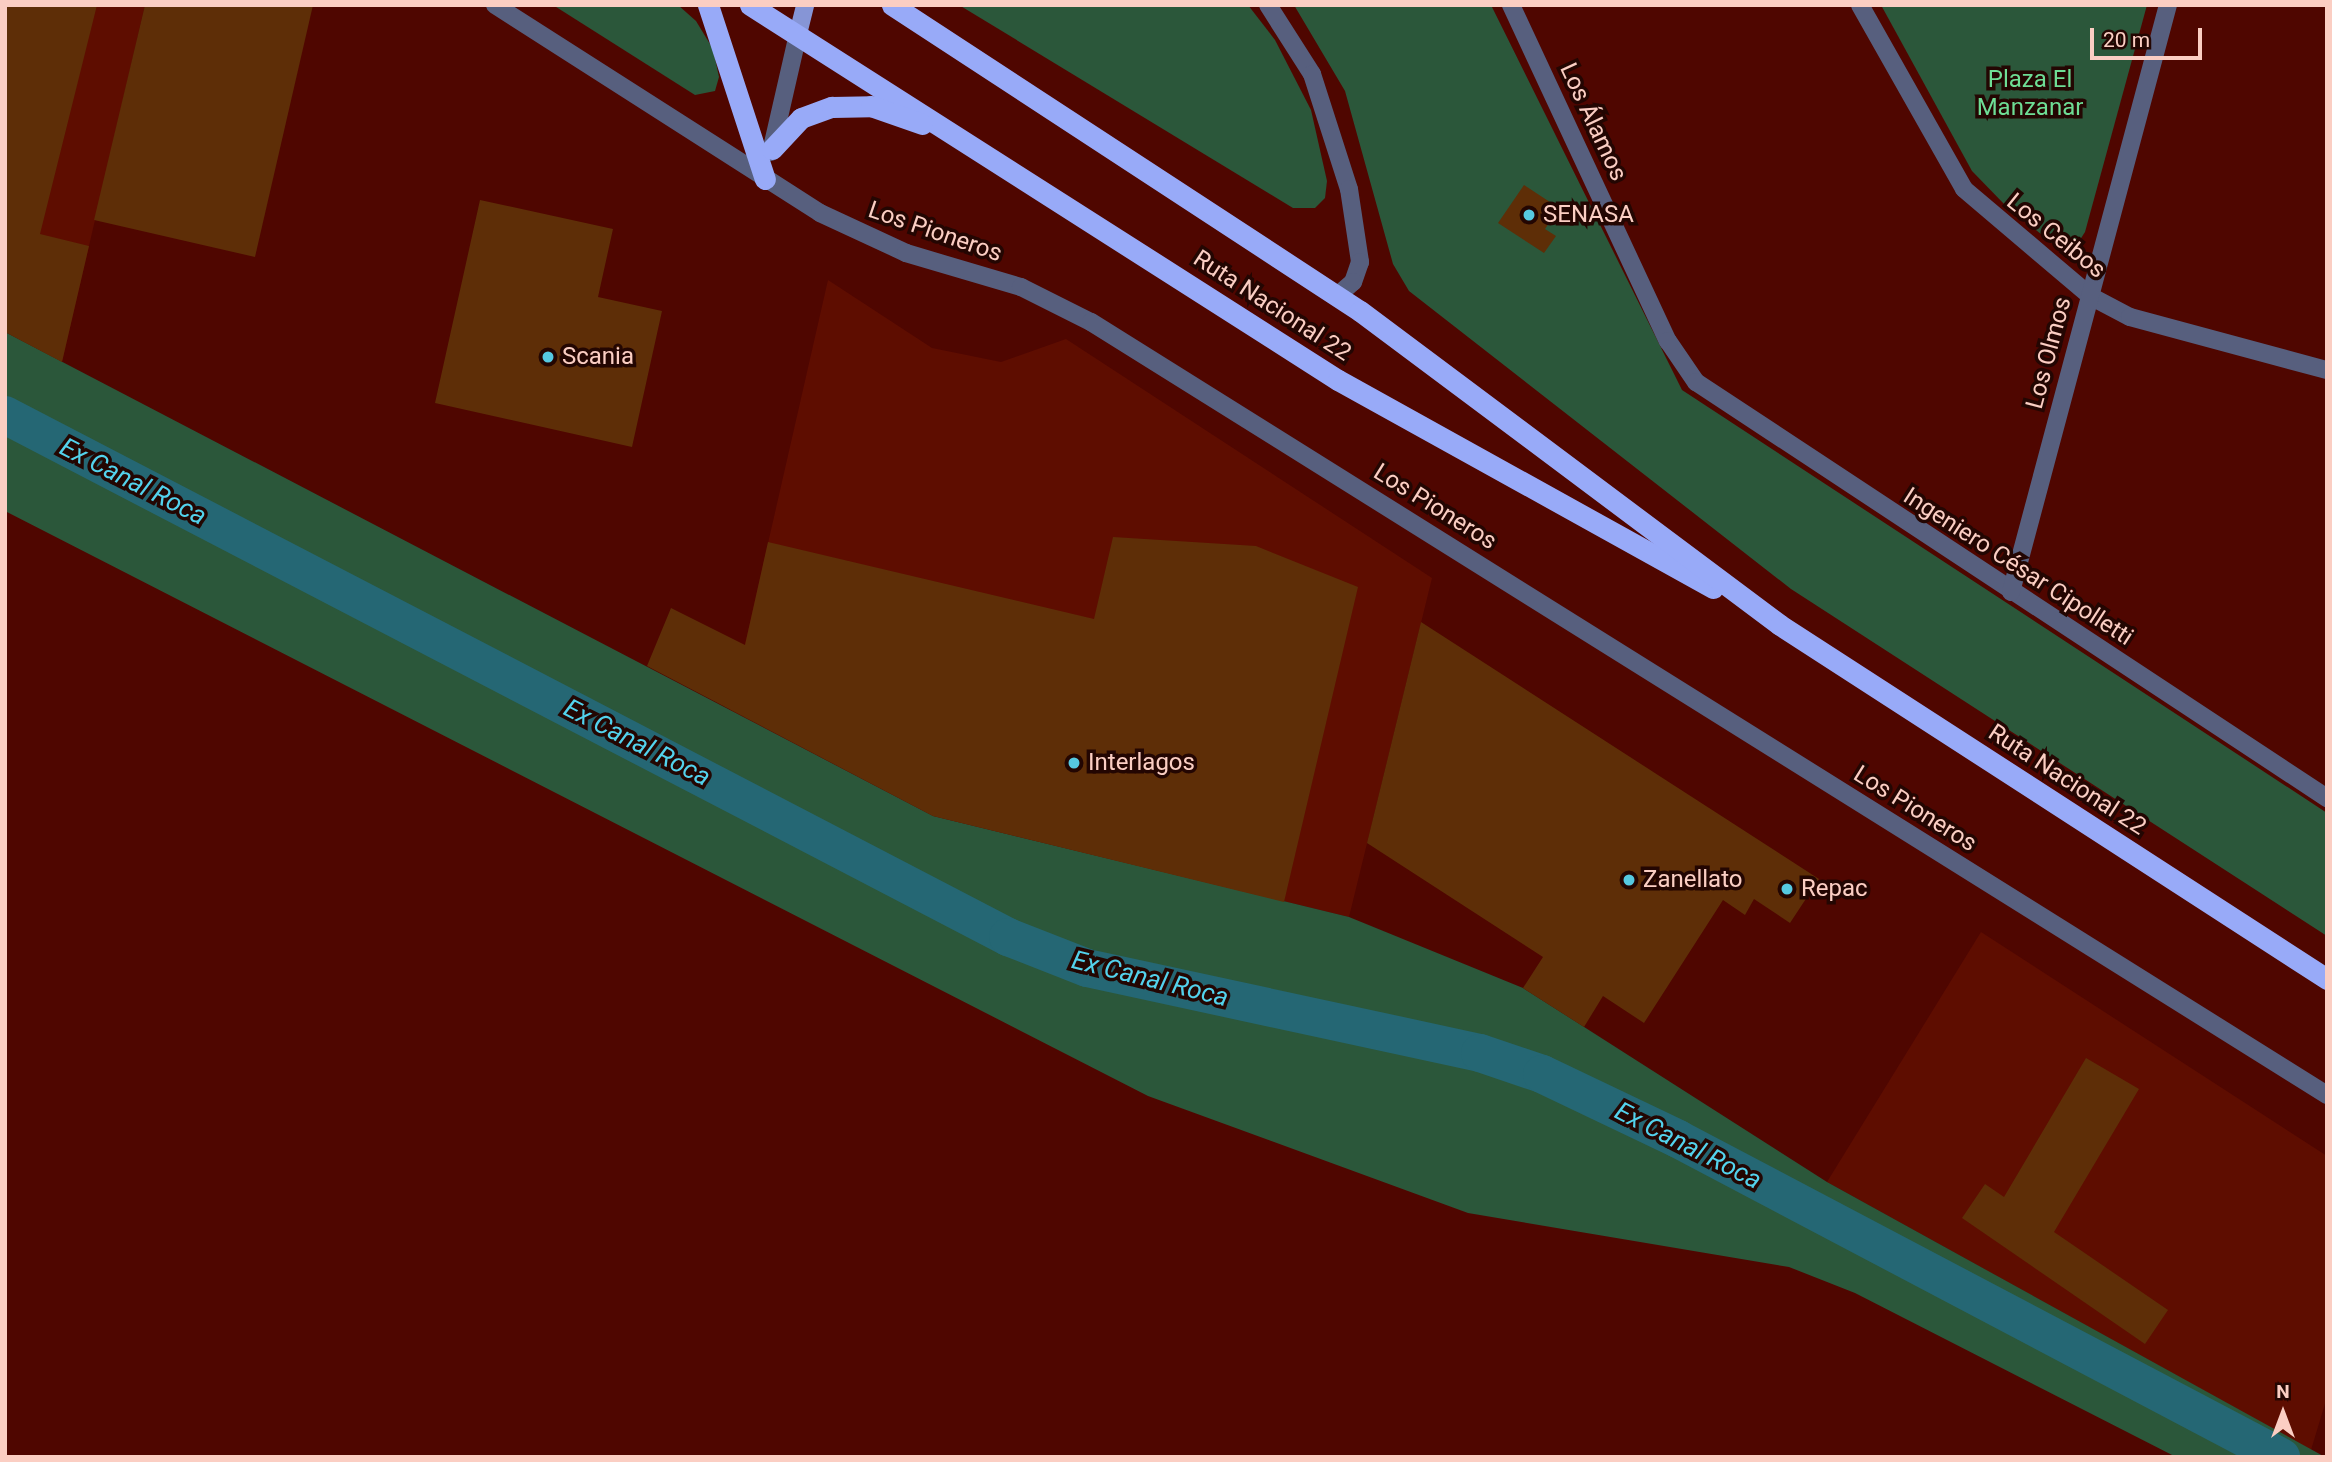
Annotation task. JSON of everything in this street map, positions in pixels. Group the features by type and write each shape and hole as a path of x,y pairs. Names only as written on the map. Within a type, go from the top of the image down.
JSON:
{"highway":[{"path":"708,5 765,179"},
{"name":"Ruta Nacional 22","path":"750,5 1374,402 1780,625"},
{"name":"Ruta Nacional 22","path":"892,5 1336,296 1780,625 2327,979"},
{"path":"921,5 955,47"},
{"path":"772,149 801,118 850,105 889,110 977,147"}],"main road":[{"path":"798,34 805,5"}],"street":[{"name":"Los Pioneros","path":"495,5 765,179 860,234 937,264 1021,287 1091,322 2327,1096"},
{"path":"1268,5 1312,74 1349,189 1360,262 1353,282 1336,296"},
{"name":"Los Álamos","path":"1511,5 1687,372"},
{"name":"Los Ceibos","path":"1860,5 1964,189 2090,296 2130,317 2327,370"},
{"name":"Los Olmos","path":"2011,592 2168,5"},
{"path":"765,179 798,34"},
{"name":"Ingeniero César Cipolletti","path":"1687,372 1718,400 2327,798"}],"shaded area":[{"path":"5,5 145,5 62,362 5,332"},
{"path":"828,280 932,348 1001,362 1066,339 1432,578 1349,917 933,816 730,710"},
{"path":"1981,932 2327,1156 2327,1397 2311,1450 1827,1182"}],"green space":[{"path":"553,5 678,5 696,21 713,49 719,77 715,91 695,95"},
{"path":"959,5 1248,5 1275,40 1311,110 1327,181 1325,198 1315,208 1293,208"},
{"path":"1294,5 1491,5 1682,390 2327,813 2327,936 1791,589 1409,291 1393,264 1345,91"},
{"name":"Plaza El Manzanar","path":"1881,5 2147,5 2085,232 2076,246 2052,243 2005,205 1972,171"},
{"path":"5,332 933,816 1349,917 1523,988 1827,1182 2325,1457 2176,1457 1855,1293 1789,1267 1468,1213 1148,1096 5,511"}],"building":[{"path":"5,5 97,5 40,234 89,246 62,362 5,332"},
{"path":"145,5 313,5 255,257 94,220"},
{"name":"SENASA","path":"1524,185 1559,208 1545,229 1556,236 1544,253 1498,223"},
{"name":"Scania","path":"480,200 613,229 598,297 662,311 632,447 435,403"},
{"name":"Interlagos","path":"1113,537 1256,546 1358,587 1284,902 933,816 647,666 671,608 745,645 768,542 1094,619"},
{"path":"1421,622 1819,879 1790,923 1754,899 1745,915 1723,900 1644,1023 1603,996 1584,1027 1523,988 1543,957 1367,843"},
{"path":"2086,1058 2139,1089 2054,1232 2168,1310 2145,1344 1962,1218 1985,1184 2004,1197"}],"waterway":[{"name":"Ex Canal Roca","path":"5,415 1008,937 1087,968 1480,1053 1542,1074 1678,1139 2281,1457"}],"place":[{"name":"SENASA","path":"1529,215"},
{"name":"Scania","path":"548,357"},
{"name":"Interlagos","path":"1074,763"},
{"name":"Zanellato","path":"1629,880"},
{"name":"Repac","path":"1787,889"}]}
